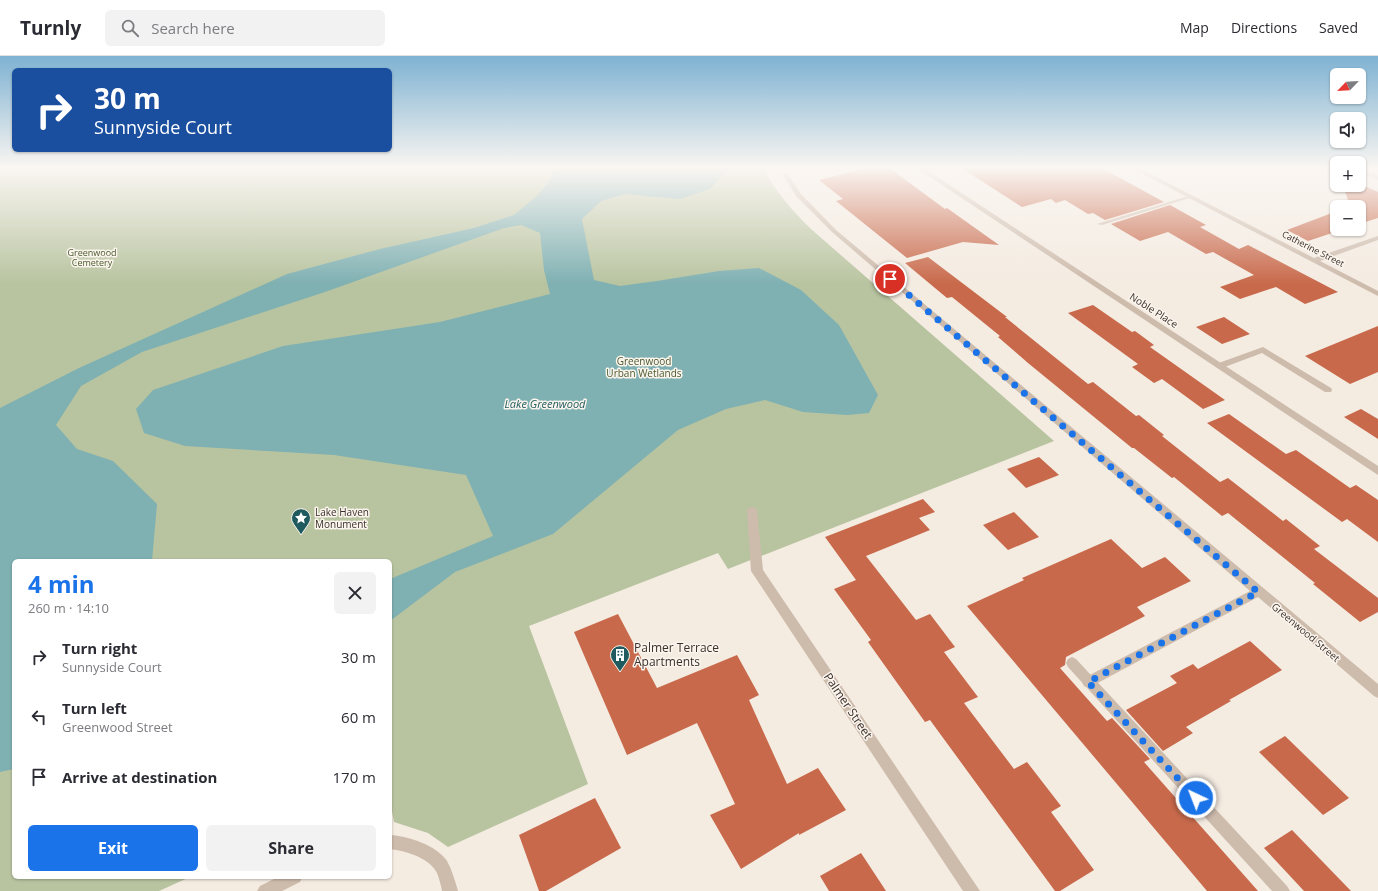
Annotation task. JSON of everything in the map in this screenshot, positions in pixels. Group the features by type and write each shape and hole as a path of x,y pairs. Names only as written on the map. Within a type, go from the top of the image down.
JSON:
{"street":[{"name":"Greenwood Street","path":"809,206 834,231 1258,592 1378,692"},
{"name":"Noble Place","path":"977,206 1378,471"},
{"path":"1100,224 1160,206"},
{"name":"Catherine Street","path":"1207,206 1378,294"},
{"path":"1313,261 1378,238"},
{"path":"1219,366 1263,350 1328,390"},
{"name":"Palmer Street","path":"752,511 757,570 972,891"},
{"path":"1088,682 1258,592"},
{"path":"1072,663 1282,891"},
{"path":"396,843 427,854 441,866 450,891"},
{"path":"265,891 292,879"}],"green space":[{"name":"Greenwood Urban Wetlands","path":"0,206 789,206 811,229 1054,441 728,569 718,553 529,626 588,784 448,847 428,833 394,822 392,811 392,559 12,559 12,879 186,879 159,891 0,891"}],"water":[{"name":"Lake Greenwood","path":"525,206 596,206 582,219 594,280 620,286 719,271 759,268 801,290 839,325 878,395 869,413 847,415 803,412 765,400 726,409 678,430 553,534 455,572 392,619 392,578 493,536 466,475 334,455 185,446 144,433 136,409 153,390 283,346 440,322 550,294 544,270 540,233 521,225 504,228 325,292 142,352 81,386 56,425 77,449 113,461 157,504 152,559 12,559 12,769 0,772 0,408 79,368 287,274 380,249 474,228 514,215"}],"building":[{"path":"842,206 941,206 945,209 947,208 999,245 963,242 907,258"},
{"path":"1075,206 1151,206 1105,220 1093,213 1088,214"},
{"path":"1167,206 1172,206 1206,225 1200,227 1239,249 1248,245 1338,292 1305,304 1276,287 1240,299 1220,287 1254,275 1213,252 1206,254 1168,232 1140,241 1111,224"},
{"path":"1366,206 1378,206 1378,218 1366,222"},
{"path":"1330,214 1330,234 1308,241 1287,230"},
{"path":"928,257 1007,317 1005,317 1088,384 1093,382 1136,416 1139,415 1164,435 1162,436 1220,482 1228,478 1283,521 1286,519 1320,546 1314,549 1378,598 1378,612 1360,622 1313,584 1315,583 1228,513 1222,516 1174,477 1172,478 1132,448 1028,363 998,337 1000,336 952,297 947,298 905,263"},
{"path":"1093,305 1132,332 1135,331 1154,345 1150,347 1225,400 1203,409 1162,379 1154,383 1132,367 1138,364 1068,313"},
{"path":"1224,317 1250,334 1222,344 1196,327"},
{"path":"1378,326 1378,372 1350,384 1305,356"},
{"path":"1361,409 1378,419 1378,439 1344,417"},
{"path":"1229,414 1286,454 1296,450 1350,488 1356,485 1378,500 1378,542 1347,519 1342,522 1207,423"},
{"path":"1039,457 1059,475 1026,488 1007,469"},
{"path":"923,499 935,512 919,518 930,530 866,556 916,620 930,614 955,647 944,652 978,697 964,703 1014,769 1027,762 1061,806 1051,812 1094,870 1060,891 1055,891 930,720 925,722 868,642 871,640 834,589 856,580 825,537"},
{"path":"1014,512 1039,537 1008,550 983,525"},
{"path":"1111,539 1142,568 1165,557 1191,581 1137,607 1145,616 1066,657 1065,665 1060,668 1107,721 1112,718 1150,759 1144,762 1258,891 1207,891 967,606 1024,580 1022,578"},
{"path":"618,614 657,688 737,655 759,695 749,700 787,784 818,768 846,810 799,835 799,833 741,869 710,815 735,804 697,723 627,755 574,632"},
{"path":"1250,641 1282,670 1229,700 1231,701 1186,727 1193,733 1163,751 1126,710 1177,683 1170,676 1193,664 1198,669"},
{"path":"1285,736 1349,798 1323,815 1259,752"},
{"path":"595,798 621,848 546,891 539,891 519,835"},
{"path":"1292,830 1351,891 1304,891 1264,848"},
{"path":"861,853 886,891 829,891 820,876"}],"place":[{"name":"Lake Haven Monument","path":"301,535"},
{"name":"Palmer Terrace Apartments","path":"620,672"}],"route":[{"path":"890,279 1258,592 1088,682 1196,798"}],"park label":[{"name":"Greenwood Cemetery","path":"92,258"}]}
